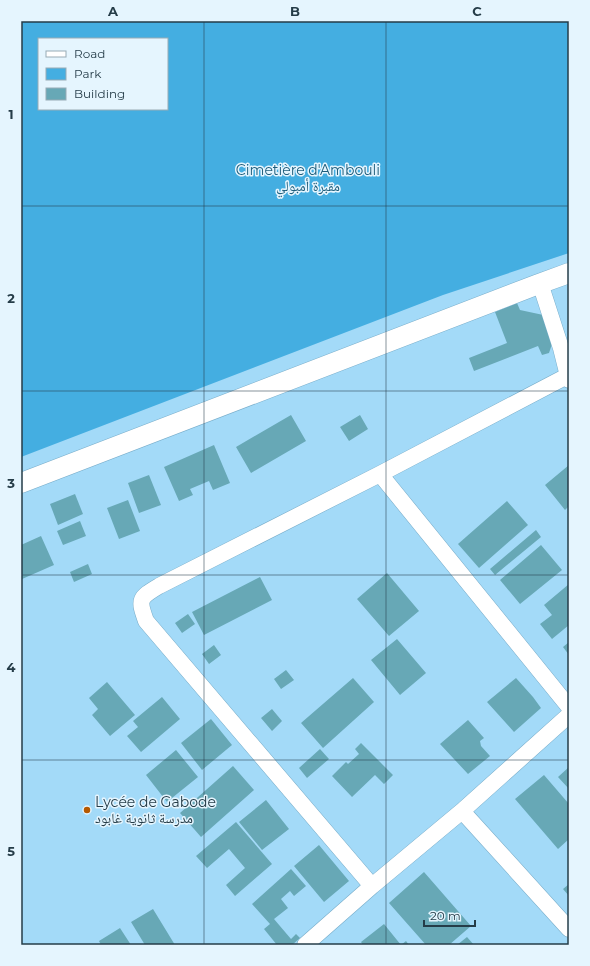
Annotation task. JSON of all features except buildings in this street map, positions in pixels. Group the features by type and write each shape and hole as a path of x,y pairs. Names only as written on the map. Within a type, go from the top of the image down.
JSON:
{"street":[{"path":"21,483 569,273"},
{"path":"372,886 146,621 140,607 142,599 146,594 159,586 569,377 540,283"},
{"path":"380,474 569,707"},
{"path":"305,945 462,810 569,715"},
{"path":"462,810 569,929"}],"green space":[{"name":"Cimetière d'Ambouli مقبرة أمبولي","path":"21,21 569,21 569,253 443,295 21,457"}],"place":[{"name":"Lycée de Gabode مدرسة ثانوية غابود","path":"87,810"}]}
